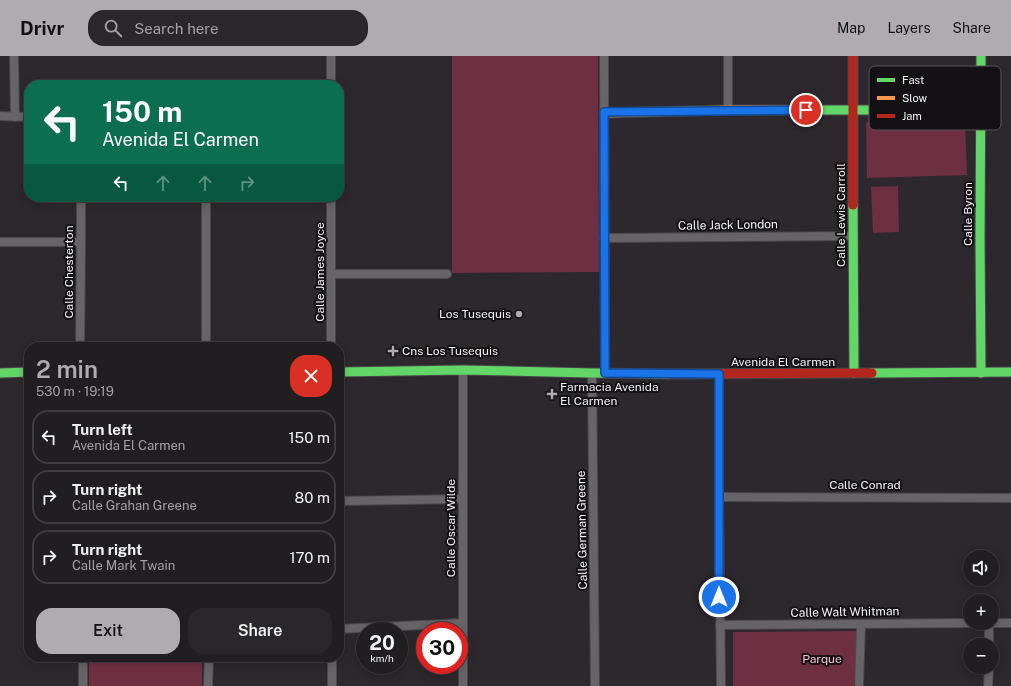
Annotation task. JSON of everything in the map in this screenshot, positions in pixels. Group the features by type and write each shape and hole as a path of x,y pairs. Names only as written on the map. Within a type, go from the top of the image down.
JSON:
{"street":[{"path":"14,56 15,116"},
{"path":"331,56 331,80"},
{"path":"604,56 605,373"},
{"path":"728,56 728,110"},
{"name":"Calle Lewis Carroll","path":"853,56 854,373"},
{"path":"604,112 869,110"},
{"path":"0,116 24,117"},
{"name":"Calle Byron","path":"981,130 981,373"},
{"name":"Calle Chesterton","path":"80,342 81,202"},
{"path":"206,202 206,342"},
{"name":"Calle James Joyce","path":"331,202 331,342"},
{"name":"Calle Jack London","path":"604,238 853,236"},
{"path":"0,242 81,242"},
{"path":"332,274 447,274"},
{"name":"Avenida El Carmen","path":"344,372 463,370 719,374 1011,372"},
{"name":"Calle Oscar Wilde","path":"463,370 463,622"},
{"path":"0,373 24,372"},
{"name":"Calle German Greene","path":"592,373 595,686"},
{"path":"719,374 721,686"},
{"name":"Calle Conrad","path":"719,497 1011,498"},
{"path":"344,500 463,499"},
{"name":"Calle Walt Whitman","path":"720,625 963,623"},
{"path":"999,623 1011,623"},
{"path":"859,686 861,624"},
{"path":"344,629 416,625"},
{"path":"83,662 83,686"},
{"path":"208,686 209,662"},
{"path":"332,662 332,686"},
{"name":"Calle Oscar Wilde","path":"463,674 463,686"},
{"path":"988,686 989,674"}],"green space":[{"path":"452,56 598,56 599,272 452,273"},
{"path":"866,122 869,122 869,130 965,130 967,175 867,178"},
{"path":"898,186 899,232 873,233 871,187"},
{"name":"Parque","path":"860,631 858,686 733,686 733,632"},
{"path":"89,662 202,662 202,686 89,686"}],"traffic: fast":[{"path":"981,56 981,66"},
{"path":"790,110 869,110"},
{"path":"981,130 981,373"},
{"path":"853,205 854,373"},
{"path":"344,372 463,370 669,374"},
{"path":"0,373 24,372"},
{"path":"872,373 1011,372"}],"traffic: slow":[{"path":"604,113 790,110"}],"traffic: jam":[{"path":"853,56 853,205"},
{"path":"669,374 872,373"}],"place":[{"name":"Los Tusequis","path":"519,314"},
{"name":"Cns Los Tusequis","path":"393,351"},
{"name":"Farmacia Avenida El Carmen","path":"552,394"}],"route":[{"path":"719,597 719,374 605,373 604,112 806,110"}]}
